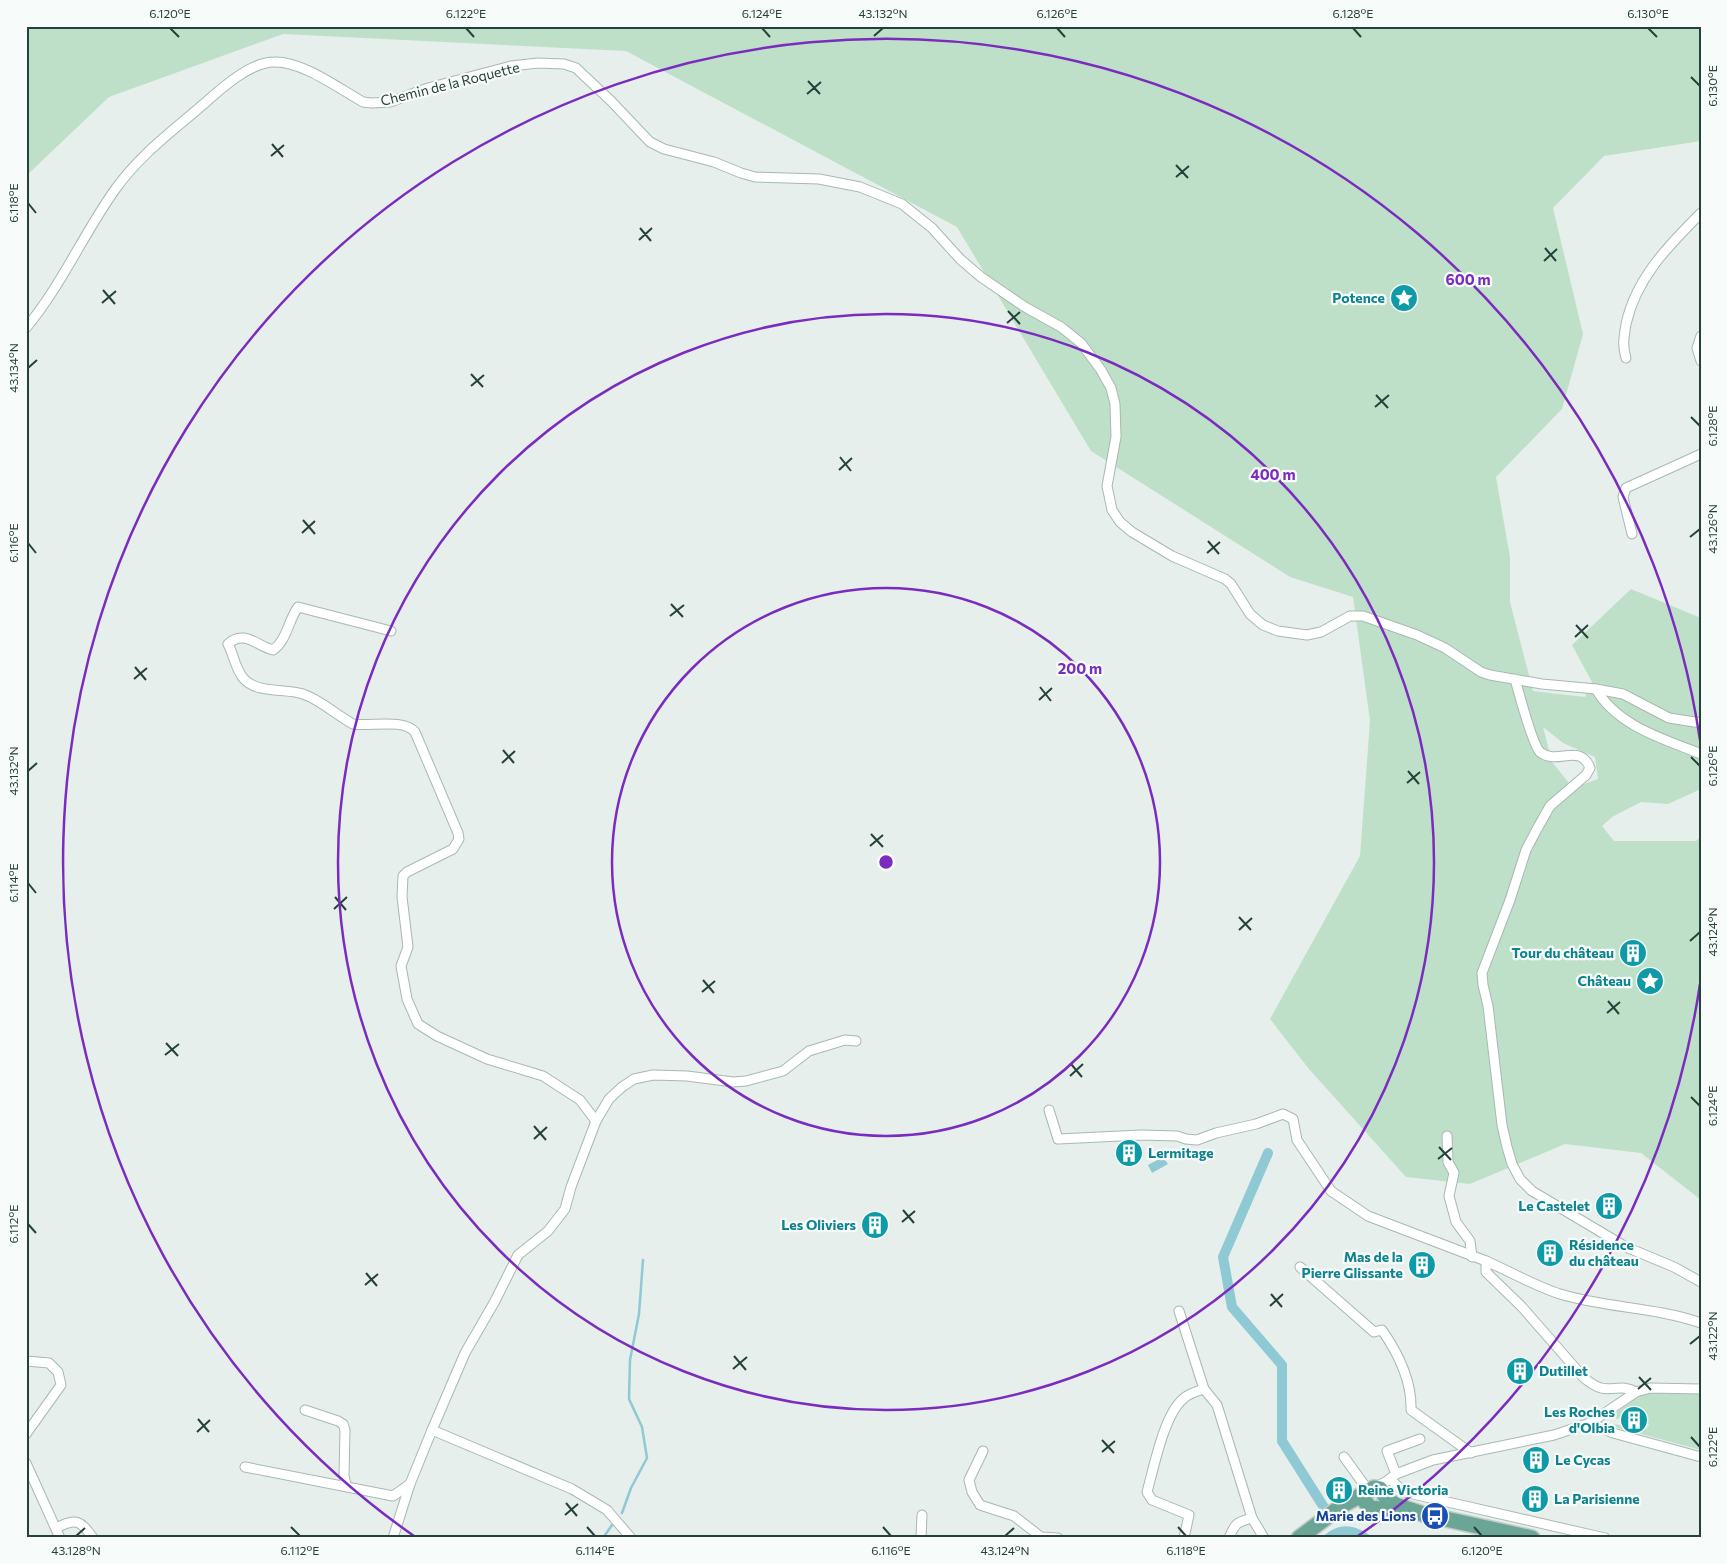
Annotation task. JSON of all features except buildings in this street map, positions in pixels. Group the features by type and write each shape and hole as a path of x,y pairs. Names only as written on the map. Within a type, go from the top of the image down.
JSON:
{"main road":[{"path":"1298,1538 1327,1518 1343,1504 1379,1491 1397,1506 1423,1514 1523,1537"}],"street":[{"name":"Chemin de la Roquette","path":"26,328 78,251 114,190 140,159 164,136 221,89 251,68 272,61 289,63 310,72 363,102 372,103 390,102 428,88 511,66 538,63 564,64 576,68 650,142 664,149 714,162 755,177 819,179 860,187 902,204 932,228 960,259 981,277 1025,307 1072,334 1101,370 1115,404 1116,437 1107,486 1112,510 1120,522 1132,532 1172,556 1225,579 1231,584 1250,614 1263,625 1278,631 1307,635 1321,632 1350,616 1363,616 1417,635 1445,648 1481,672 1542,684 1596,689 1624,694 1669,718 1701,723"},
{"path":"1626,358 1622,347 1630,308 1645,278 1670,244 1701,213"},
{"path":"1701,336 1697,348 1701,361"},
{"path":"1632,534 1623,497 1626,488 1701,454"},
{"path":"392,631 298,607 291,617 281,644 273,650 243,637 233,639 228,644 238,668 250,684 263,688 304,694 352,724 360,726 393,724 411,728 415,732 458,832 459,839 452,849 407,872 403,876 402,897 408,947 401,966 406,999 418,1024 437,1036 487,1059 543,1076 580,1100 596,1121"},
{"path":"1515,679 1531,735 1539,751 1546,756 1579,756 1587,760 1590,768 1586,775 1550,806 1537,829 1526,850 1510,900 1482,973 1488,1006 1502,1125 1512,1164 1520,1179 1532,1190 1626,1247 1674,1267 1701,1282"},
{"path":"1596,689 1602,700 1643,731 1701,754"},
{"path":"393,1538 410,1484 465,1353 518,1256 548,1231 565,1209 570,1187 596,1121 609,1099 634,1079 653,1075 670,1074 733,1082 746,1081 783,1071 809,1051 845,1040 856,1041"},
{"path":"1049,1110 1058,1139 1141,1135 1177,1136 1197,1140 1216,1133 1256,1124 1283,1114 1293,1119 1297,1140 1331,1192 1368,1216 1486,1261 1560,1294 1606,1304 1682,1316 1701,1323"},
{"path":"1447,1136 1448,1162 1454,1173 1449,1196 1456,1222 1470,1241 1472,1257"},
{"path":"1486,1261 1486,1272 1522,1308 1584,1378 1602,1388 1628,1388 1636,1392"},
{"path":"1300,1267 1374,1332 1382,1330 1393,1345 1408,1382 1411,1410 1471,1453"},
{"path":"1179,1311 1204,1389 1217,1405 1252,1518 1264,1538"},
{"path":"26,1362 49,1363 58,1372 61,1385 26,1434"},
{"path":"1379,1491 1433,1460 1554,1435 1590,1423 1636,1392 1650,1388 1701,1389"},
{"path":"1184,1538 1189,1515 1152,1500 1147,1492 1167,1422 1181,1400 1187,1395 1204,1389"},
{"path":"305,1410 342,1424 345,1430 344,1475 346,1486"},
{"path":"1590,1423 1613,1433 1701,1457"},
{"path":"432,1430 572,1489 607,1510 631,1538"},
{"path":"1379,1491 1387,1452 1420,1439"},
{"path":"983,1451 969,1480 972,1492 980,1505 1014,1516 1040,1537 1058,1538"},
{"path":"1344,1457 1379,1491 1404,1492 1604,1538"},
{"path":"26,1463 60,1538"},
{"path":"245,1467 393,1496 410,1484"},
{"path":"920,1538 922,1515"},
{"path":"1230,1538 1234,1526 1241,1521 1252,1518"},
{"path":"56,1528 69,1521 76,1521 84,1524 93,1538"}],"green space":[{"path":"26,26 1701,26 1701,141 1604,156 1553,208 1583,334 1562,409 1496,477 1510,557 1510,602 1533,691 1585,697 1592,682 1572,645 1631,589 1701,618 1701,789 1668,804 1641,802 1612,817 1602,826 1614,841 1696,841 1701,836 1701,1200 1641,1153 1565,1144 1470,1184 1406,1177 1309,1069 1270,1019 1360,856 1370,721 1353,597 1290,577 1091,451 957,227 626,51 283,34 109,97 26,176","holes":["1543,727 1563,743 1595,757 1598,779 1573,788 1552,762"]},
{"path":"1648,1393 1701,1394 1701,1450 1611,1426 1613,1424 1646,1429 1649,1425 1644,1413 1630,1411 1617,1419 1612,1416 1639,1395"}],"water":[{"path":"1163,1157 1168,1164 1152,1173 1148,1165"}],"waterway":[{"path":"1268,1153 1223,1257 1232,1307 1282,1365 1282,1441 1325,1509"},
{"path":"622,1513 631,1488 647,1458 642,1427 629,1399 630,1360 639,1314 643,1260"},
{"path":"603,1538 612,1525"},
{"path":"1329,1538 1342,1531 1356,1533 1365,1538"}],"place":[{"name":"Potence","path":"1404,298"},
{"name":"Tour du château","path":"1633,953"},
{"name":"Château","path":"1650,981"},
{"name":"Lermitage","path":"1129,1153"},
{"name":"Le Castelet","path":"1609,1206"},
{"name":"Les Oliviers","path":"875,1225"},
{"name":"Résidence du château","path":"1550,1253"},
{"name":"Mas de la Pierre Glissante","path":"1422,1265"},
{"name":"Dutillet","path":"1520,1371"},
{"name":"Les Roches d'Olbia","path":"1634,1420"},
{"name":"Le Cycas","path":"1536,1460"},
{"name":"Reine Victoria","path":"1339,1490"},
{"name":"La Parisienne","path":"1535,1499"},
{"name":"Marie des Lions","path":"1435,1516"}]}
